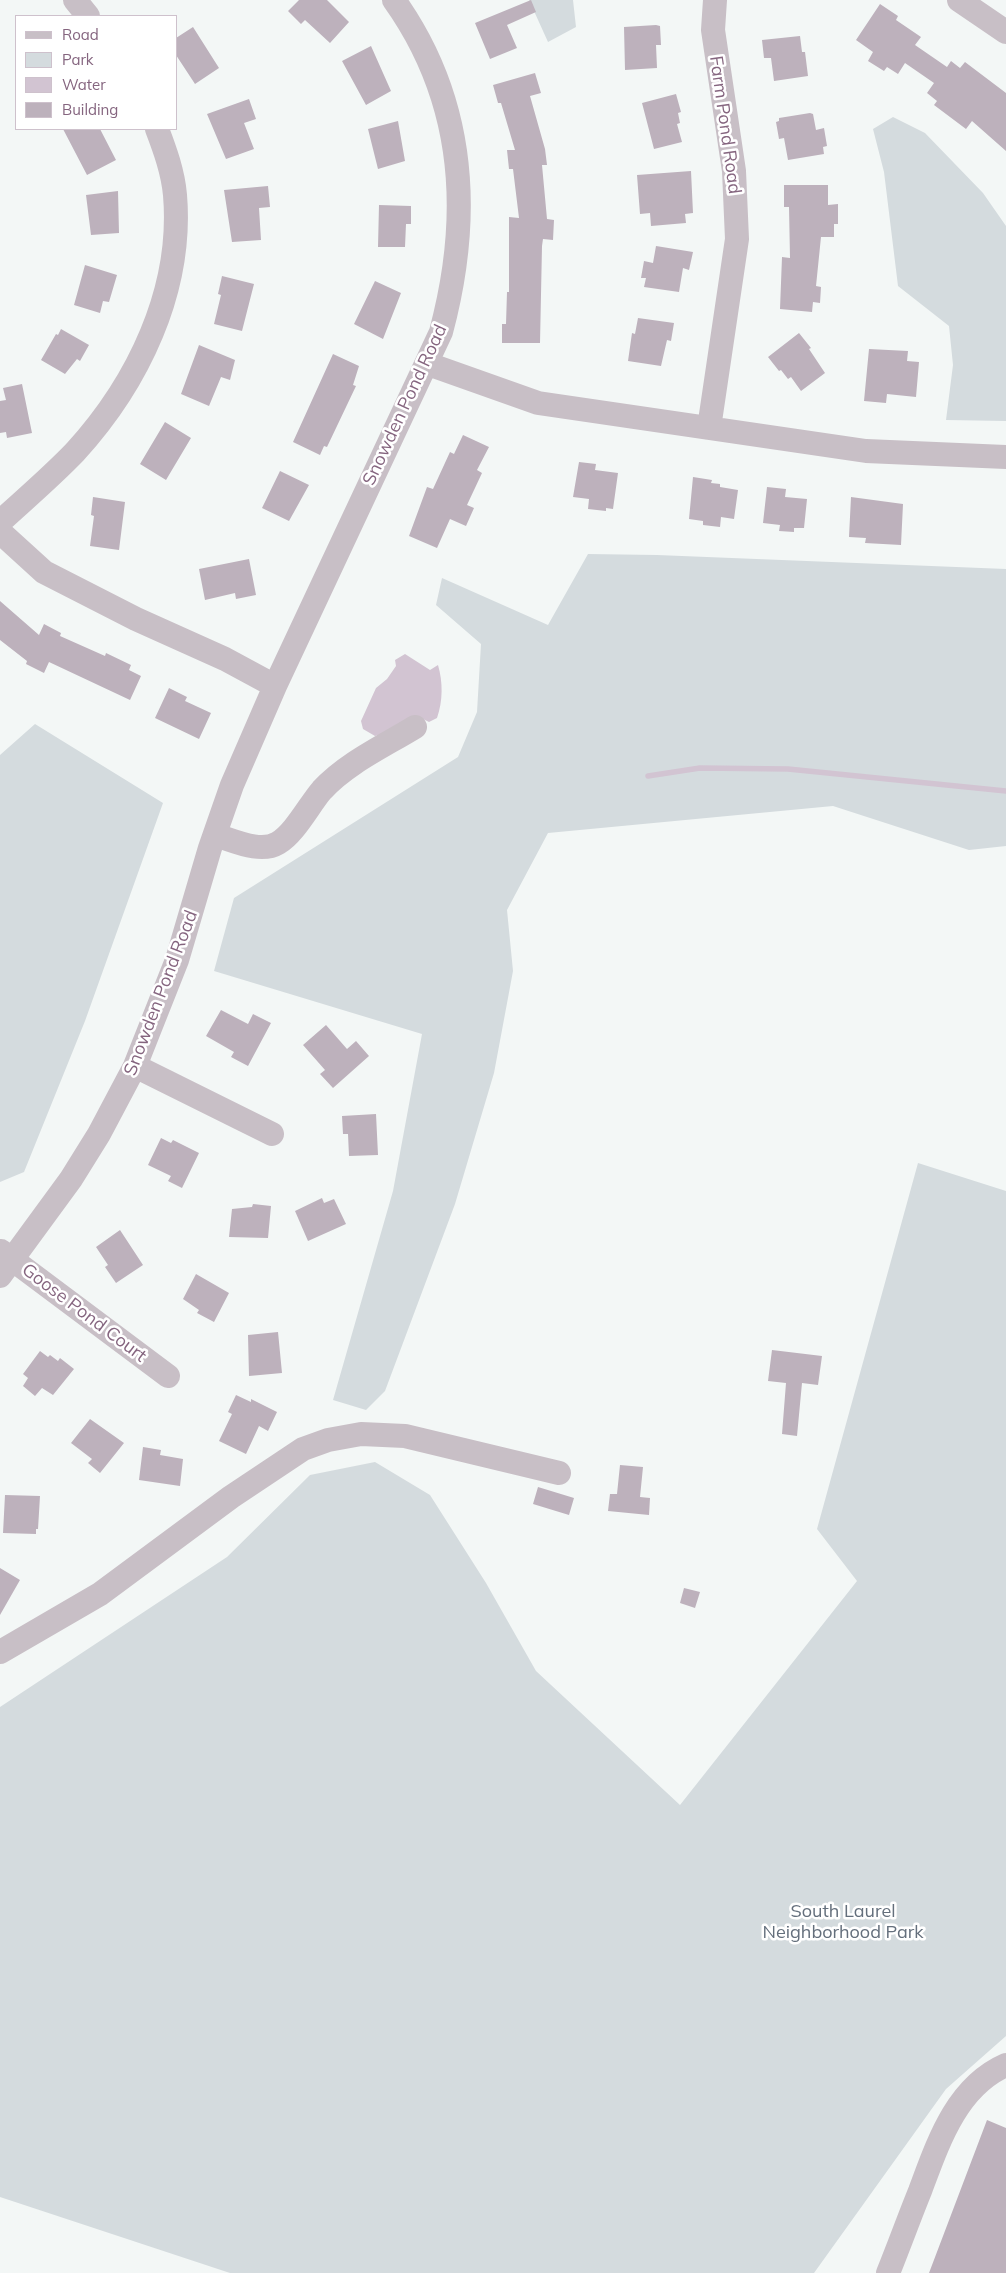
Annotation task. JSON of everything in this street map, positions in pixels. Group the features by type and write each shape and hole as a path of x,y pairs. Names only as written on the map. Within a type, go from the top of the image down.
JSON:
{"street":[{"path":"75,0 87,15"},
{"name":"Snowden Pond Road","path":"4,1263 71,1179 103,1126 134,1066 177,960 232,785 274,686 428,364 441,332 456,268 460,198 457,164 441,87 424,50 394,0"},
{"name":"Farm Pond Road","path":"710,428 737,239 734,171 712,30 715,0"},
{"path":"960,0 1006,32"},
{"path":"0,522 48,479 101,421 128,381 157,322 168,286 174,253 175,225 175,194 168,158 157,130"},
{"path":"428,364 538,403 866,451 1006,457"},
{"path":"0,532 44,572 136,619 226,659 274,686"},
{"path":"215,835 263,847 278,843 323,789 339,775 415,727"},
{"path":"134,1066 272,1134"},
{"name":"Goose Pond Court","path":"4,1263 168,1376"},
{"path":"0,1652 100,1594 231,1497 303,1449 328,1440 361,1434 405,1436 559,1473"},
{"path":"888,2273 941,2136 959,2105 978,2082 1006,2065"}],"green space":[{"path":"529,0 573,0 576,27 548,42"},
{"path":"893,117 925,133 983,193 1006,226 1006,421 946,420 953,365 949,326 898,286 884,172 873,129"},
{"path":"588,554 1006,569 1006,846 969,850 833,806 548,833 507,910 513,971 494,1073 455,1204 385,1391 366,1410 333,1400 393,1191 422,1034 214,971 234,898 458,757 477,712 481,644 436,605 442,578 548,625"},
{"path":"35,724 163,803 85,1021 24,1172 0,1182 0,755"},
{"name":"South Laurel Neighborhood Park","path":"918,1163 1006,1191 1006,2036 946,2089 814,2273 230,2273 0,2197 0,1707 227,1557 310,1475 375,1462 430,1495 486,1583 536,1671 680,1805 857,1581 817,1529"}],"water":[{"path":"405,654 430,670 438,665 442,691 437,718 429,722 421,718 399,730 375,736 363,729 361,721 376,688 387,679 396,666 395,660"}],"building":[{"path":"299,0 327,0 349,22 330,43 305,20 301,24 288,11"},
{"path":"531,0 536,12 507,25 517,48 490,59 475,23"},
{"path":"880,4 898,16 896,20 921,37 915,45 947,67 951,61 960,68 965,62 1006,93 1006,151 972,121 966,129 934,105 937,101 927,93 934,83 905,63 898,74 887,67 884,71 868,61 873,52 856,40"},
{"path":"660,26 661,45 656,45 657,68 625,70 624,27"},
{"path":"193,27 219,68 195,84 178,58 178,37"},
{"path":"800,36 802,52 805,52 808,76 774,81 771,58 764,58 762,40"},
{"path":"371,46 391,91 366,105 342,61"},
{"path":"535,73 541,93 530,96 545,149 547,165 542,165 547,219 554,220 553,240 543,239 542,246 540,343 502,343 502,324 506,324 507,292 509,292 509,217 519,218 513,169 509,169 507,150 515,150 501,103 498,103 493,85"},
{"path":"676,94 681,112 678,113 680,123 677,124 682,142 654,149 642,103"},
{"path":"249,99 256,119 244,123 254,149 226,159 207,114"},
{"path":"813,114 816,130 824,128 827,146 823,147 824,154 788,160 784,138 779,139 776,122 779,121 779,118"},
{"path":"398,121 405,161 378,169 368,129"},
{"path":"64,130 101,130 116,160 87,175"},
{"path":"691,171 693,213 685,214 686,223 651,226 650,213 640,214 637,175"},
{"path":"784,185 828,185 828,205 838,204 838,224 834,224 834,237 821,237 816,286 821,287 820,303 813,302 812,312 780,309 782,257 790,258 789,207 784,207"},
{"path":"268,186 270,207 259,208 261,240 232,242 224,190"},
{"path":"118,191 119,233 91,235 86,195"},
{"path":"379,205 411,206 411,224 406,224 405,247 378,247"},
{"path":"656,246 693,252 689,270 683,268 679,292 644,287 646,278 641,278 644,261 653,263"},
{"path":"85,265 117,275 109,302 103,301 100,313 74,305"},
{"path":"222,276 254,284 242,331 214,324 221,295 218,294"},
{"path":"375,281 401,293 383,339 354,324"},
{"path":"638,318 674,323 671,341 667,340 661,366 628,361 632,333 635,334"},
{"path":"61,329 89,345 80,361 77,359 65,374 41,360"},
{"path":"799,333 811,348 809,349 825,373 801,391 791,377 788,379 768,357"},
{"path":"199,345 235,360 230,380 221,377 209,406 181,394"},
{"path":"869,349 908,351 907,361 919,362 916,397 887,394 886,403 864,401"},
{"path":"333,354 359,366 353,385 356,386 327,447 324,446 320,455 293,442"},
{"path":"22,384 32,433 7,438 6,432 0,433 0,401 6,400 3,388"},
{"path":"165,422 191,438 166,480 140,464"},
{"path":"463,435 489,447 477,470 482,473 467,505 474,508 466,526 450,519 437,548 409,536 427,487 433,489 450,452 454,454"},
{"path":"579,462 596,464 595,470 618,473 613,509 606,508 606,511 588,509 589,499 573,497"},
{"path":"280,471 309,485 289,521 262,508"},
{"path":"693,477 712,480 711,483 720,484 720,487 738,490 734,519 721,517 720,527 703,525 703,521 689,519"},
{"path":"767,487 786,489 785,497 807,499 804,528 794,528 794,532 779,531 780,525 763,523"},
{"path":"93,497 125,502 119,550 90,546 94,516 91,515"},
{"path":"851,497 903,504 901,545 865,543 866,538 849,537"},
{"path":"249,559 256,595 236,599 235,593 205,600 199,569"},
{"path":"0,601 39,635 44,624 61,633 60,636 105,656 106,653 131,665 129,670 141,676 130,700 49,662 44,673 26,664 27,661 0,640"},
{"path":"169,688 187,697 185,701 211,713 199,739 155,718"},
{"path":"221,1010 248,1024 253,1014 271,1023 248,1066 231,1057 234,1052 206,1036"},
{"path":"326,1025 347,1049 356,1041 369,1056 333,1088 320,1074 325,1070 303,1045"},
{"path":"376,1114 378,1155 349,1156 348,1134 343,1134 342,1116"},
{"path":"161,1138 171,1143 173,1140 199,1153 182,1188 168,1181 171,1176 148,1165"},
{"path":"322,1198 324,1203 334,1199 346,1224 308,1241 295,1211"},
{"path":"253,1204 271,1206 268,1238 229,1237 232,1209 252,1207"},
{"path":"120,1230 143,1265 116,1283 105,1267 108,1265 96,1247"},
{"path":"196,1274 229,1293 214,1322 197,1313 199,1310 183,1299"},
{"path":"278,1332 282,1373 249,1376 248,1335"},
{"path":"772,1350 822,1356 818,1385 802,1383 797,1436 782,1434 786,1383 768,1381"},
{"path":"40,1351 58,1361 60,1358 74,1369 53,1395 42,1388 35,1396 23,1386 28,1378 23,1374"},
{"path":"236,1395 251,1402 251,1399 277,1412 268,1431 259,1426 246,1454 219,1441 232,1414 228,1412"},
{"path":"90,1419 124,1443 100,1473 88,1463 92,1459 71,1443"},
{"path":"143,1447 161,1450 160,1455 183,1459 180,1486 139,1480"},
{"path":"620,1465 643,1467 640,1497 650,1498 649,1515 608,1511 610,1494 617,1494"},
{"path":"538,1487 574,1498 569,1515 533,1504"},
{"path":"5,1495 40,1496 36,1534 3,1533"},
{"path":"0,1568 20,1580 0,1615"},
{"path":"684,1588 700,1592 695,1608 680,1603"},
{"path":"987,2120 1006,2128 1006,2273 929,2273"}],"waterway":[{"path":"648,776 700,768 788,769 1006,791"}]}
